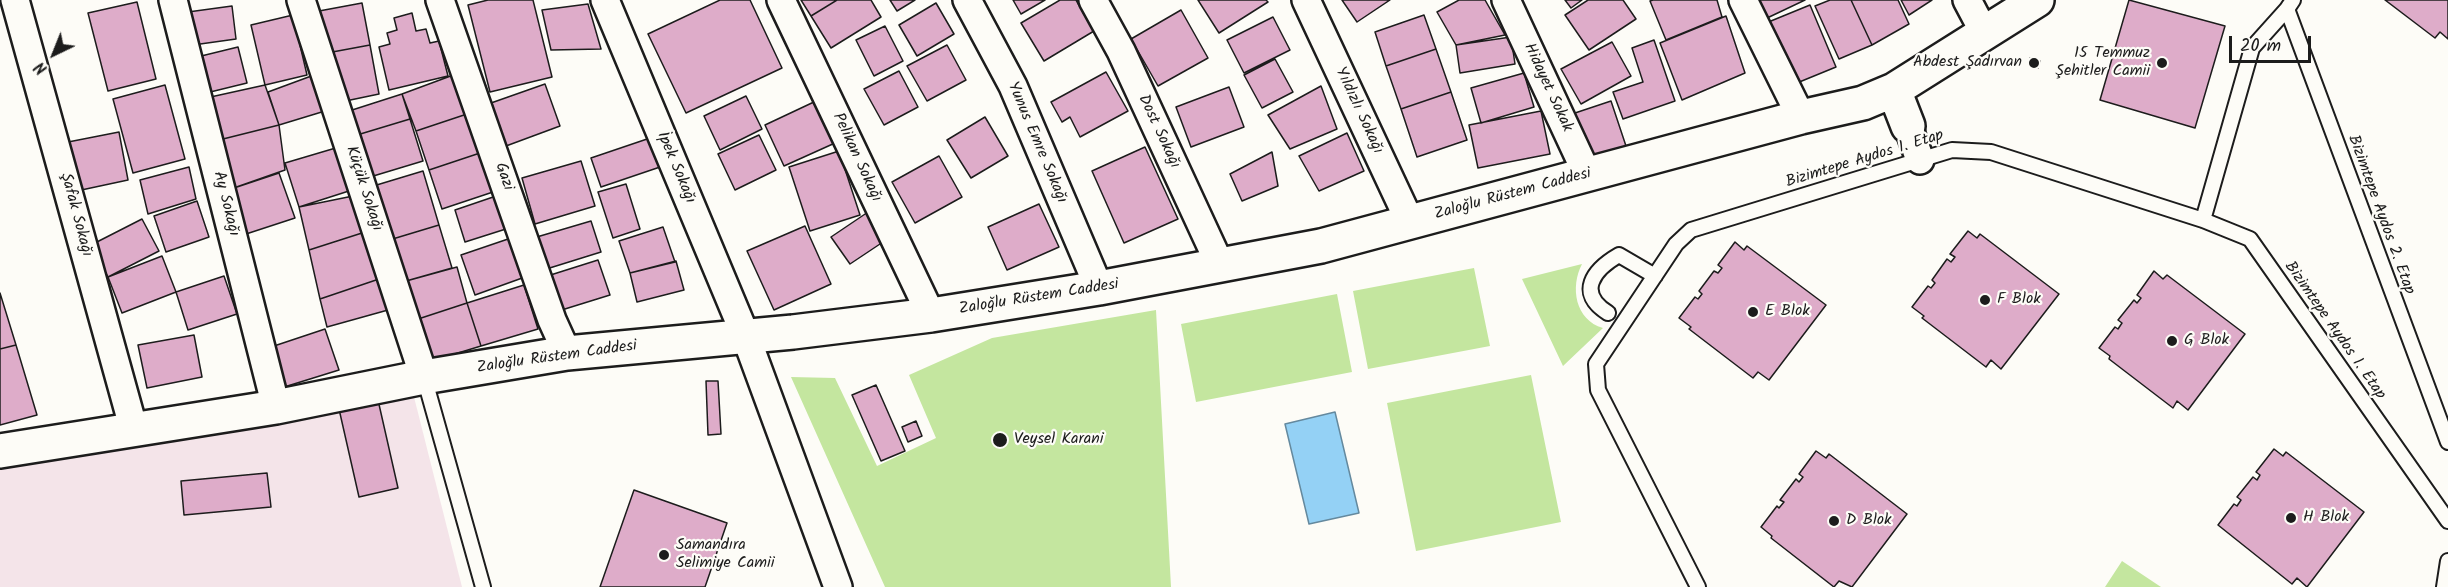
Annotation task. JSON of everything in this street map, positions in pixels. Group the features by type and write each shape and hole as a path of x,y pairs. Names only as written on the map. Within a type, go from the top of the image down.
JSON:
{"street":[{"name":"Şafak Sokağı","path":"15,0 134,430"},
{"name":"Ay Sokağı","path":"173,0 276,407"},
{"name":"Küçük Sokağı","path":"301,0 424,377"},
{"name":"Gazi","path":"440,0 552,320 567,353"},
{"name":"İpek Sokağı","path":"605,0 746,337 838,587"},
{"name":"Pelikan Sokağı","path":"782,0 931,315"},
{"name":"Yunus Emre Sokağı","path":"968,0 1013,86 1099,288"},
{"name":"Dost Sokağı","path":"1094,0 1121,51 1220,265"},
{"name":"Yıldızlı Sokağı","path":"1306,0 1410,222"},
{"name":"Hidayet Sokak","path":"1506,0 1588,176"},
{"path":"1743,0 1801,117"},
{"path":"1967,0 1985,34"},
{"name":"Zaloğlu Rüstem Caddesi","path":"0,451 276,407 424,377 567,353 746,337 931,315 1099,288 1321,246 1801,117 1863,103 1894,90 2037,0"},
{"path":"1894,90 1920,160"}],"lane":[{"path":"2203,220 2252,48 2290,5"},
{"name":"Bizimtepe Aydos 2. Etap","path":"2290,5 2448,442"},
{"name":"Bizimtepe Aydos 1. Etap","path":"1698,587 1598,390 1596,364 1676,244 1691,230 1952,150 1991,152 2203,220 2250,239 2448,521"},
{"path":"1608,313 1597,306 1591,294 1593,278 1603,264 1619,255 1655,276"},
{"path":"424,377 483,587"},
{"path":"2444,587 2448,561"}],"shaded area":[{"path":"414,397 462,587 0,587 0,469"}],"green space":[{"path":"1582,264 1576,283 1578,302 1586,318 1603,328 1563,366 1522,279"},
{"path":"1474,268 1490,346 1368,369 1353,291"},
{"path":"1337,294 1352,372 1196,402 1181,324"},
{"path":"1156,310 1171,587 885,587 791,377 835,378 877,466 936,438 909,375 992,338"},
{"path":"1531,375 1561,522 1416,551 1387,403"},
{"path":"2122,561 2161,587 2105,587"}],"water":[{"path":"1335,412 1359,513 1309,524 1285,424"}],"building":[{"path":"488,0 533,0 552,77 490,92 468,5"},
{"path":"720,0 750,0 782,68 686,113 648,34"},
{"path":"801,0 837,0 811,16"},
{"path":"837,0 871,0 881,17 831,48 811,16"},
{"path":"890,0 915,0 897,11"},
{"path":"1013,0 1045,0 1021,14"},
{"path":"1060,0 1076,0 1094,31 1044,61 1021,23"},
{"path":"1198,0 1266,0 1268,2 1219,33"},
{"path":"1342,0 1390,0 1357,22"},
{"path":"1459,0 1485,0 1505,35 1456,45 1437,12"},
{"path":"1565,0 1582,0 1571,8"},
{"path":"1588,0 1623,0 1636,19 1589,50 1565,15"},
{"path":"1717,0 1722,17 1666,40 1650,1"},
{"path":"1756,0 1805,0 1765,19"},
{"path":"1830,0 1851,0 1872,45 1839,59 1815,6"},
{"path":"1851,0 1898,0 1909,24 1872,45"},
{"path":"1901,0 1932,0 1909,15"},
{"name":"15 Temmuz Şehitler Camii","path":"2129,0 2225,26 2195,128 2100,100"},
{"path":"2385,0 2448,0 2448,39 2440,32 2435,38"},
{"path":"137,2 156,79 108,91 88,13"},
{"path":"362,3 370,45 327,53 319,11"},
{"path":"936,3 954,34 917,56 899,25"},
{"path":"588,4 601,49 551,50 542,10"},
{"path":"1810,5 1836,67 1792,85 1766,23"},
{"path":"232,6 236,39 193,45 188,12"},
{"path":"1181,10 1208,58 1158,86 1131,39"},
{"path":"412,13 416,31 426,29 430,43 439,41 448,76 389,90 379,47 390,44 387,33 397,30 394,18"},
{"path":"293,15 307,75 265,85 251,25"},
{"path":"1424,15 1436,49 1386,66 1375,32"},
{"path":"1726,16 1745,73 1682,100 1660,43"},
{"path":"1273,17 1290,50 1244,73 1227,40"},
{"path":"885,26 903,61 874,76 856,40"},
{"path":"1511,37 1515,64 1460,73 1456,45"},
{"path":"1654,40 1675,101 1623,119 1613,92 1643,82 1632,48"},
{"path":"1612,42 1631,76 1581,104 1561,69"},
{"path":"370,45 379,94 336,103 327,53"},
{"path":"947,45 966,80 927,101 907,66"},
{"path":"238,47 247,83 202,94 193,58"},
{"path":"1436,49 1451,92 1401,109 1386,66"},
{"name":"Abdest Şadırvan","path":"2030,58 2040,61 2038,68 2029,65"},
{"path":"1275,59 1293,92 1262,108 1244,75"},
{"path":"899,71 918,107 884,125 864,89"},
{"path":"1106,72 1128,111 1080,137 1070,117 1062,122 1051,102"},
{"path":"1524,73 1534,107 1481,123 1471,88"},
{"path":"456,74 470,113 416,131 402,94"},
{"path":"314,75 325,111 279,125 268,92"},
{"path":"545,84 560,126 506,146 491,103"},
{"path":"165,85 185,159 133,173 113,99"},
{"path":"265,85 279,125 215,141 206,98"},
{"path":"1321,86 1337,129 1290,149 1268,115"},
{"path":"1229,87 1244,127 1191,147 1176,107"},
{"path":"1451,92 1467,140 1417,157 1401,109"},
{"path":"402,94 410,119 357,135 349,111"},
{"path":"746,96 762,129 720,150 704,116"},
{"path":"816,101 835,143 784,166 765,125"},
{"path":"1611,101 1627,149 1591,161 1575,113"},
{"path":"1541,111 1550,154 1478,168 1469,125"},
{"path":"470,113 486,151 429,170 416,131"},
{"path":"985,117 1008,156 971,178 947,140"},
{"path":"410,119 423,161 370,177 357,135"},
{"path":"279,125 285,170 228,190 215,141"},
{"path":"119,132 128,180 72,192 63,143"},
{"path":"1347,133 1364,171 1319,191 1299,156"},
{"path":"759,135 776,170 735,190 718,154"},
{"path":"653,137 663,166 601,187 591,158"},
{"path":"339,147 352,190 299,207 285,163"},
{"path":"1145,147 1178,219 1124,243 1092,171"},
{"path":"486,151 499,190 442,209 429,170"},
{"path":"839,151 860,215 810,231 789,167"},
{"path":"1272,152 1278,186 1242,201 1230,174"},
{"path":"939,156 962,197 915,223 892,182"},
{"path":"581,161 595,206 535,224 522,178"},
{"path":"189,167 196,199 148,214 140,180"},
{"path":"423,171 439,225 386,241 370,187"},
{"path":"279,173 295,218 243,235 228,190"},
{"path":"626,184 640,229 613,238 598,192"},
{"path":"499,195 509,228 465,242 455,210"},
{"path":"353,196 362,233 309,250 299,207"},
{"path":"197,201 209,237 166,252 154,216"},
{"path":"1039,204 1059,247 1007,270 988,227"},
{"path":"874,208 892,236 850,264 831,237"},
{"path":"142,219 159,251 108,277 91,245"},
{"path":"591,221 601,252 540,271 530,239"},
{"path":"439,225 452,268 399,283 386,241"},
{"path":"805,226 831,284 774,310 747,251"},
{"path":"663,227 675,262 630,273 619,241"},
{"name":"F Blok","path":"1968,231 1977,238 1980,234 2059,294 2001,369 1991,360 1986,367 1922,318 1924,316 1912,307 1928,286 1931,288 1935,283 1932,280 1947,259 1951,262 1955,257 1950,254"},
{"path":"362,233 379,279 320,299 309,250"},
{"path":"511,238 525,277 475,295 461,255"},
{"name":"E Blok","path":"1735,242 1744,250 1747,246 1826,305 1769,380 1758,372 1753,378 1689,329 1691,327 1679,318 1695,297 1698,299 1702,294 1699,291 1714,271 1718,273 1722,268 1718,265"},
{"path":"162,256 176,292 122,313 108,277"},
{"path":"598,260 610,295 552,313 541,278"},
{"path":"676,261 684,290 637,302 630,273"},
{"path":"457,267 467,303 409,322 399,283"},
{"name":"G Blok","path":"2154,271 2163,279 2167,275 2245,334 2188,410 2177,401 2173,408 2109,359 2110,356 2099,348 2115,327 2118,329 2122,323 2118,320 2134,300 2137,303 2141,298 2137,295"},
{"path":"224,276 237,314 188,330 176,292"},
{"path":"379,279 388,310 327,327 320,299"},
{"path":"524,285 538,329 481,346 467,303"},
{"path":"0,293 16,345 0,349"},
{"path":"467,303 481,346 422,364 409,322"},
{"path":"325,329 339,370 281,388 268,348"},
{"path":"194,335 202,377 147,388 138,345"},
{"path":"16,345 37,415 0,425 0,349"},
{"path":"706,381 718,381 721,434 708,435"},
{"path":"876,385 905,451 881,461 852,395"},
{"path":"378,400 398,488 359,497 339,409"},
{"path":"916,421 922,436 908,442 902,427"},
{"name":"H Blok","path":"2274,449 2283,456 2286,452 2364,512 2307,587 2297,578 2292,584 2218,525 2234,504 2237,506 2241,500 2237,497 2253,477 2257,480 2260,475 2256,472"},
{"name":"D Blok","path":"1816,451 1826,458 1829,454 1907,514 1852,587 1839,581 1834,587 1771,538 1772,536 1761,527 1777,506 1779,508 1784,502 1780,500 1796,479 1799,482 1803,477 1799,474"},
{"path":"267,473 271,507 184,515 181,481"},
{"name":"Samandıra Selimiye Camii","path":"634,490 727,523 705,587 600,587"}],"place":[{"name":"Abdest Şadırvan","path":"2034,63"},
{"name":"15 Temmuz Şehitler Camii","path":"2162,63"},
{"name":"F Blok","path":"1985,300"},
{"name":"E Blok","path":"1753,312"},
{"name":"G Blok","path":"2172,341"},
{"name":"Veysel Karani","path":"1000,440"},
{"name":"H Blok","path":"2291,518"},
{"name":"D Blok","path":"1834,521"},
{"name":"Samandıra Selimiye Camii","path":"664,555"}]}
